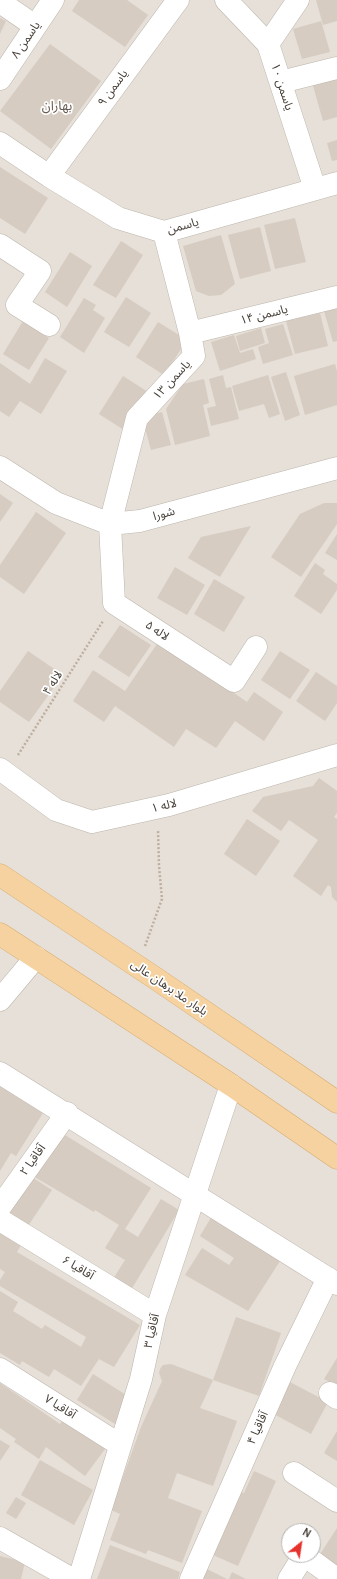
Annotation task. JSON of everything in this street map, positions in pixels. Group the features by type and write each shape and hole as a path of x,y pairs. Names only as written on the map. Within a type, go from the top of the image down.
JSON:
{"main road":[{"name":"بلوار ملا برهان عالی","path":"0,875 337,1102"},
{"path":"0,934 231,1085 337,1158"}],"street":[{"name":"یاسمن ۸","path":"0,79 53,0"},
{"name":"یاسمن ۹","path":"49,176 178,0"},
{"name":"یاسمن ۱۰","path":"226,0 268,44 315,189"},
{"path":"268,44 298,0"},
{"path":"0,2 36,26"},
{"path":"280,82 337,68"},
{"name":"یاسمن","path":"0,143 49,176 118,218 164,232 337,183"},
{"name":"یاسمن ۱۳","path":"110,524 137,418 194,356 190,333 164,232"},
{"path":"0,245 40,271 17,305 49,325"},
{"name":"یاسمن ۱۴","path":"190,333 337,297"},
{"name":"شورا","path":"0,468 56,503 110,524 140,521 337,468"},
{"path":"110,524 114,603"},
{"name":"لاله ۵","path":"114,603 234,681 256,646"},
{"name":"لاله ۱","path":"3,771 56,810 92,822 158,808 337,755"},
{"path":"0,1000 36,957"},
{"path":"0,1073 332,1281"},
{"name":"آقاقیا ۳","path":"79,1579 141,1379 155,1315 231,1085"},
{"name":"آقاقیا ۲","path":"0,1207 66,1113"},
{"name":"آقاقیا ۶","path":"0,1220 155,1315"},
{"name":"آقاقیا ۴","path":"191,1579 285,1366 332,1281"},
{"name":"آقاقیا ۷","path":"0,1369 120,1445"},
{"path":"294,1473 337,1501"},
{"path":"0,1538 72,1579"},
{"path":"289,1579 304,1555 337,1578"}],"path":[{"name":"لاله ۴","path":"3,771 114,603"},
{"path":"158,808 159,866 162,899 143,951 148,967 158,980"}],"shaded area":[{"path":"0,0 337,0 337,1579 0,1579"}],"building":[{"path":"79,0 127,0 148,15 125,47 72,11"},
{"path":"316,0 337,0 337,21 323,25"},
{"path":"0,18 6,21 0,34"},
{"path":"321,21 330,52 302,59 293,29"},
{"path":"50,44 101,81 51,149 0,111"},
{"path":"337,75 337,117 323,121 312,82"},
{"path":"337,140 337,160 332,161 327,143"},
{"path":"0,167 48,198 25,234 0,218"},
{"path":"295,218 306,262 275,269 264,225"},
{"path":"260,227 271,271 240,279 228,235"},
{"path":"221,235 235,284 221,295 209,296 196,291 183,246"},
{"path":"121,241 143,255 116,298 93,285"},
{"path":"70,252 92,266 67,307 45,292"},
{"path":"126,297 151,313 129,347 104,332"},
{"path":"84,298 96,305 93,310 105,318 84,353 60,337"},
{"path":"337,307 337,341 333,342 324,311"},
{"path":"320,313 328,346 295,354 286,321"},
{"path":"23,321 49,338 29,370 3,354"},
{"path":"158,322 187,340 164,375 136,357"},
{"path":"283,324 293,355 263,364 258,347 269,343 265,329"},
{"path":"261,328 265,343 240,351 236,336"},
{"path":"234,335 240,353 253,349 256,359 220,371 211,342"},
{"path":"45,358 67,371 41,414 20,401 9,417 0,411 0,363 30,384"},
{"path":"335,364 337,371 337,405 305,415 294,376"},
{"path":"286,372 300,415 285,421 271,377"},
{"path":"223,375 226,388 231,387 239,419 211,426 207,408 216,406 209,379"},
{"path":"268,375 280,414 269,418 264,404 239,411 232,386"},
{"path":"123,376 148,392 124,430 99,414"},
{"path":"204,379 209,403 203,405 210,436 175,445 166,409 183,384"},
{"path":"162,412 171,445 151,450 142,417"},
{"path":"0,494 13,503 0,522"},
{"path":"324,503 337,503 337,524 301,577 271,557 300,514"},
{"path":"36,512 66,533 24,594 0,577 0,565"},
{"path":"251,526 220,577 188,558 201,537"},
{"path":"337,534 337,560 325,553"},
{"path":"315,563 325,570 323,574 337,584 337,590 321,614 294,596"},
{"path":"175,567 205,585 187,615 157,598"},
{"path":"214,579 245,597 224,632 194,614"},
{"path":"120,625 151,645 129,677 98,657"},
{"path":"159,641 247,702 254,692 283,712 264,741 235,721 216,748 186,729 174,747 115,706 104,722 73,701 93,670 125,691"},
{"path":"28,651 63,675 29,722 0,702 0,691"},
{"path":"280,651 310,670 290,699 261,680"},
{"path":"316,672 337,686 337,703 325,721 296,701"},
{"path":"319,778 337,791 337,813 334,817 337,819 337,902 332,897 331,887 328,885 321,896 293,876 318,840 289,820 281,831 252,811 263,797 313,786"},
{"path":"247,819 280,841 256,876 224,854"},
{"path":"0,1085 43,1113 16,1156 11,1153 0,1171"},
{"path":"60,1132 151,1188 125,1229 138,1237 161,1199 179,1210 128,1295 110,1284 125,1260 105,1248 119,1225 33,1176"},
{"path":"27,1174 52,1190 26,1229 2,1213"},
{"path":"212,1216 258,1244 280,1261 248,1311 185,1275 202,1248 229,1265 234,1258 200,1236"},
{"path":"0,1233 21,1245 17,1252 140,1325 114,1367 99,1359 81,1386 54,1369 49,1377 22,1361 20,1365 0,1353 0,1291 18,1302 13,1311 42,1329 45,1325 81,1347 86,1337 0,1286 0,1280 5,1272 0,1269"},
{"path":"236,1317 281,1333 259,1396 213,1380"},
{"path":"337,1358 337,1386 324,1379"},
{"path":"171,1364 213,1380 200,1408 237,1421 213,1486 177,1473 168,1498 202,1511 182,1563 148,1550 146,1554 110,1540 120,1514 111,1510 141,1427 162,1381 159,1373 160,1369 163,1365"},
{"path":"93,1374 131,1398 115,1424 77,1400"},
{"path":"286,1380 328,1402 311,1434 270,1412"},
{"path":"0,1383 60,1424 67,1415 108,1445 85,1476 46,1447 39,1459 14,1442 16,1439 0,1428"},
{"path":"337,1431 337,1461 324,1453"},
{"path":"0,1440 10,1446 0,1461"},
{"path":"40,1460 93,1490 74,1525 21,1495"},
{"path":"254,1471 276,1481 238,1566 206,1552 234,1489 244,1493"},
{"path":"16,1497 26,1503 16,1519 6,1513"},
{"path":"337,1528 337,1572 321,1562 321,1553"},
{"path":"110,1545 180,1572 178,1579 97,1579"},
{"path":"0,1556 25,1562 21,1579 0,1579"},
{"path":"203,1567 227,1579 196,1579"},
{"path":"232,1572 246,1579 229,1579"}],"district":[{"name":"بهاران","path":"57,106"}]}
